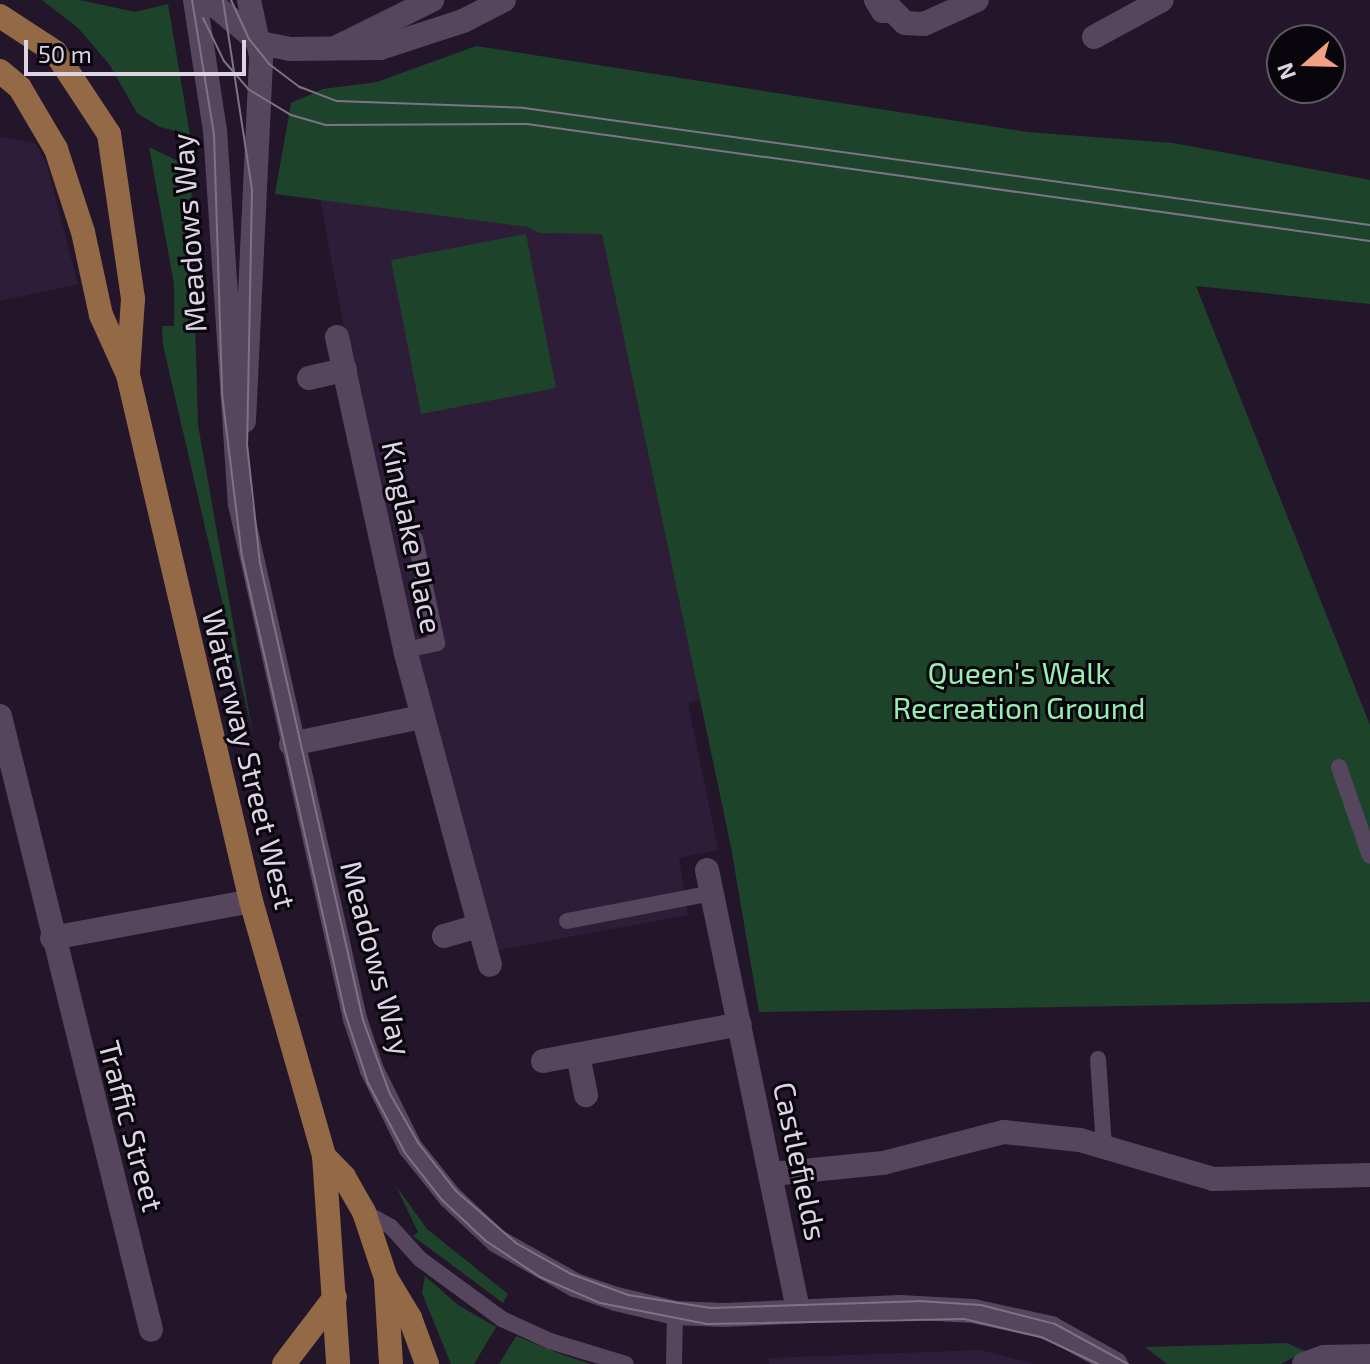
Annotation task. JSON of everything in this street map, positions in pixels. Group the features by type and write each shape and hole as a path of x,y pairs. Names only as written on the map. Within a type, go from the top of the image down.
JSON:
{"main road":[{"name":"Waterway Street West","path":"0,16 55,52 109,134 117,167 133,299 128,375"},
{"name":"Waterway Street West","path":"0,71 20,88 56,149 83,232 101,315 128,375 251,901 324,1156 338,1364"},
{"name":"Waterway Street West","path":"324,1156 344,1177 364,1212 386,1278 410,1318 427,1364"},
{"name":"Waterway Street West","path":"386,1278 391,1364"},
{"path":"284,1364 335,1297"}],"street":[{"name":"Meadows Way","path":"195,0 215,130 240,504 291,744 355,1019 372,1070 410,1147 450,1197 522,1258 575,1285 675,1313 973,1311 1051,1328 1116,1364"},
{"path":"208,0 260,43 290,49 380,48 463,21 504,0"},
{"name":"Meadows Way","path":"237,463 247,401 260,43 249,0"},
{"path":"337,47 432,0"},
{"path":"876,0 883,11 892,10 905,23 924,24 977,0"},
{"path":"1094,37 1117,11 1162,0"},
{"name":"Kinglake Place","path":"337,337 421,717 490,965"},
{"path":"309,378 345,370"},
{"name":"Traffic Street","path":"0,716 9,789 52,938 151,1330"},
{"path":"291,744 421,717"},
{"name":"Castlefields","path":"710,881 798,1311"},
{"path":"52,938 251,901"},
{"path":"444,936 480,926"},
{"path":"543,1061 740,1024"},
{"path":"578,1055 586,1095"},
{"path":"772,1174 883,1163 1004,1132 1045,1134 1104,1147 1213,1179 1370,1175"},
{"path":"1304,1364 1324,1357 1370,1356"}],"lane":[{"path":"405,650 437,643 415,539"},
{"path":"1339,767 1370,856"},
{"path":"567,921 710,881"},
{"path":"1098,1059 1104,1147"},
{"path":"364,1212 391,1227 420,1259 502,1319 550,1341 626,1364"},
{"path":"674,1364 675,1313"}],"shaded area":[{"path":"0,137 35,143 46,162 78,284 0,301"},
{"path":"320,198 528,227 539,233 602,233 700,700 688,703 718,850 679,858 688,915 493,951 368,457"},
{"path":"981,1350 1034,1364 769,1364 768,1358"}],"green space":[{"path":"42,0 80,0 135,12 168,4 190,135 160,127 137,113 109,64 78,28"},
{"name":"Queen's Walk Recreation Ground","path":"476,46 1027,132 1173,143 1370,180 1370,304 1196,286 1370,725 1370,1002 759,1012 731,847 602,234 539,233 528,227 275,194 291,103 323,89 377,82"},
{"path":"149,147 186,165 191,177 198,425 253,735 163,345 162,326 174,326 174,284"},
{"path":"526,234 556,388 421,414 391,260"},
{"path":"396,1186 427,1229 508,1294 503,1303 413,1236 418,1232"},
{"path":"425,1276 458,1305 496,1327 474,1364 451,1364 422,1293"},
{"path":"516,1336 563,1355 591,1364 499,1364"},
{"path":"1287,1343 1305,1351 1281,1364 1167,1364 1145,1347"}],"tram line":[{"path":"192,0 214,134 222,394 242,556 344,1010 368,1083 405,1153 442,1200 486,1241 540,1277 600,1303 707,1324 964,1319 1041,1337 1098,1364"},
{"path":"223,0 252,190 247,444 260,563 363,1020 390,1094 419,1144 456,1191 516,1243 571,1274 628,1295 711,1308 918,1301 981,1305 1055,1324 1128,1364"},
{"path":"231,0 249,39 269,64 300,87 337,101 524,108 1370,225"},
{"path":"203,18 224,61 248,89 291,115 327,125 527,124 1370,241"}]}
